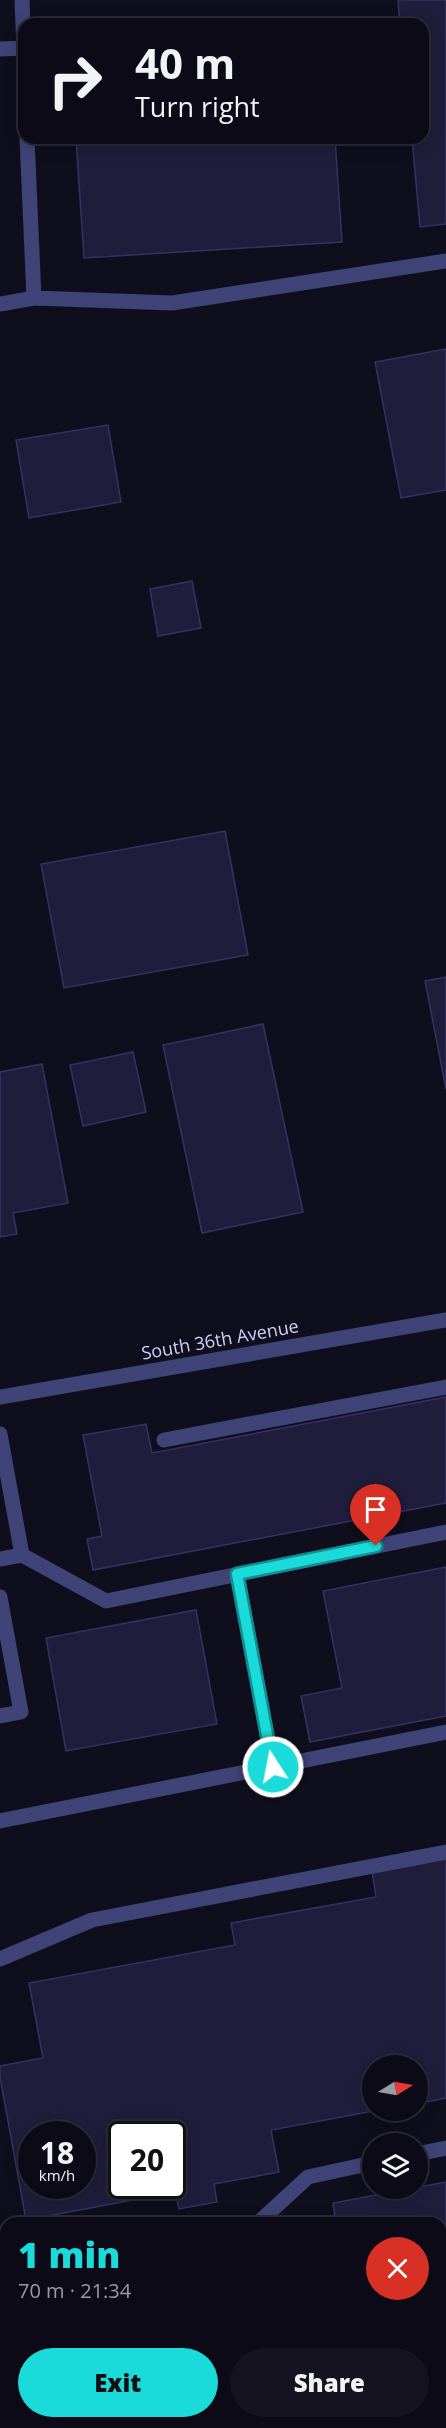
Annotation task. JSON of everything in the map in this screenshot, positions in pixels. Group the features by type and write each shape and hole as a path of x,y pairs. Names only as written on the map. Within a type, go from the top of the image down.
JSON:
{"street":[{"path":"22,0 23,18"},
{"path":"0,49 18,49"},
{"path":"27,144 34,298"},
{"path":"0,304 34,298 172,303 446,261"},
{"name":"South 36th Avenue","path":"0,1397 446,1320"},
{"path":"164,1440 446,1387"},
{"path":"0,1434 2,1458 22,1555"},
{"path":"0,1559 22,1555 106,1601 446,1532"},
{"path":"237,1574 273,1767"},
{"path":"0,1597 21,1712 0,1716"},
{"path":"0,1821 446,1732"},
{"path":"0,1959 92,1920 446,1852"},
{"path":"428,2152 446,2148"},
{"path":"265,2217 308,2177 362,2165"}],"building":[{"path":"398,0 446,0 446,224 420,227 413,144 429,144 429,18 400,18"},
{"path":"76,144 335,144 342,242 84,258"},
{"path":"446,349 446,490 401,498 375,362"},
{"path":"108,425 121,502 29,518 16,440"},
{"path":"192,581 201,628 158,636 150,589"},
{"path":"225,831 248,955 64,988 41,864"},
{"path":"446,977 446,1089 425,981"},
{"path":"263,1024 303,1212 202,1233 163,1045"},
{"path":"133,1052 146,1112 83,1126 70,1065"},
{"path":"42,1064 68,1203 13,1213 17,1234 0,1237 0,1072"},
{"path":"446,1397 446,1503 93,1570 87,1539 102,1536 83,1435 146,1424 152,1453"},
{"path":"446,1567 446,1716 310,1742 301,1696 342,1688 323,1591"},
{"path":"196,1610 217,1724 66,1751 46,1638"},
{"path":"446,1858 446,2098 428,2102 428,2055 362,2055 362,2113 271,2130 279,2172 214,2184 217,2202 179,2209 177,2199 186,2199 186,2121 108,2121 108,2199 138,2199 42,2217 25,2217 22,2199 96,2199 96,2121 18,2121 18,2176 0,2066 43,2058 29,1983 235,1945 231,1923 376,1897 372,1871"},
{"path":"446,2182 446,2217 335,2217 333,2203 362,2198 428,2199 428,2185"}],"route":[{"path":"273,1767 237,1574 376,1546"}]}
